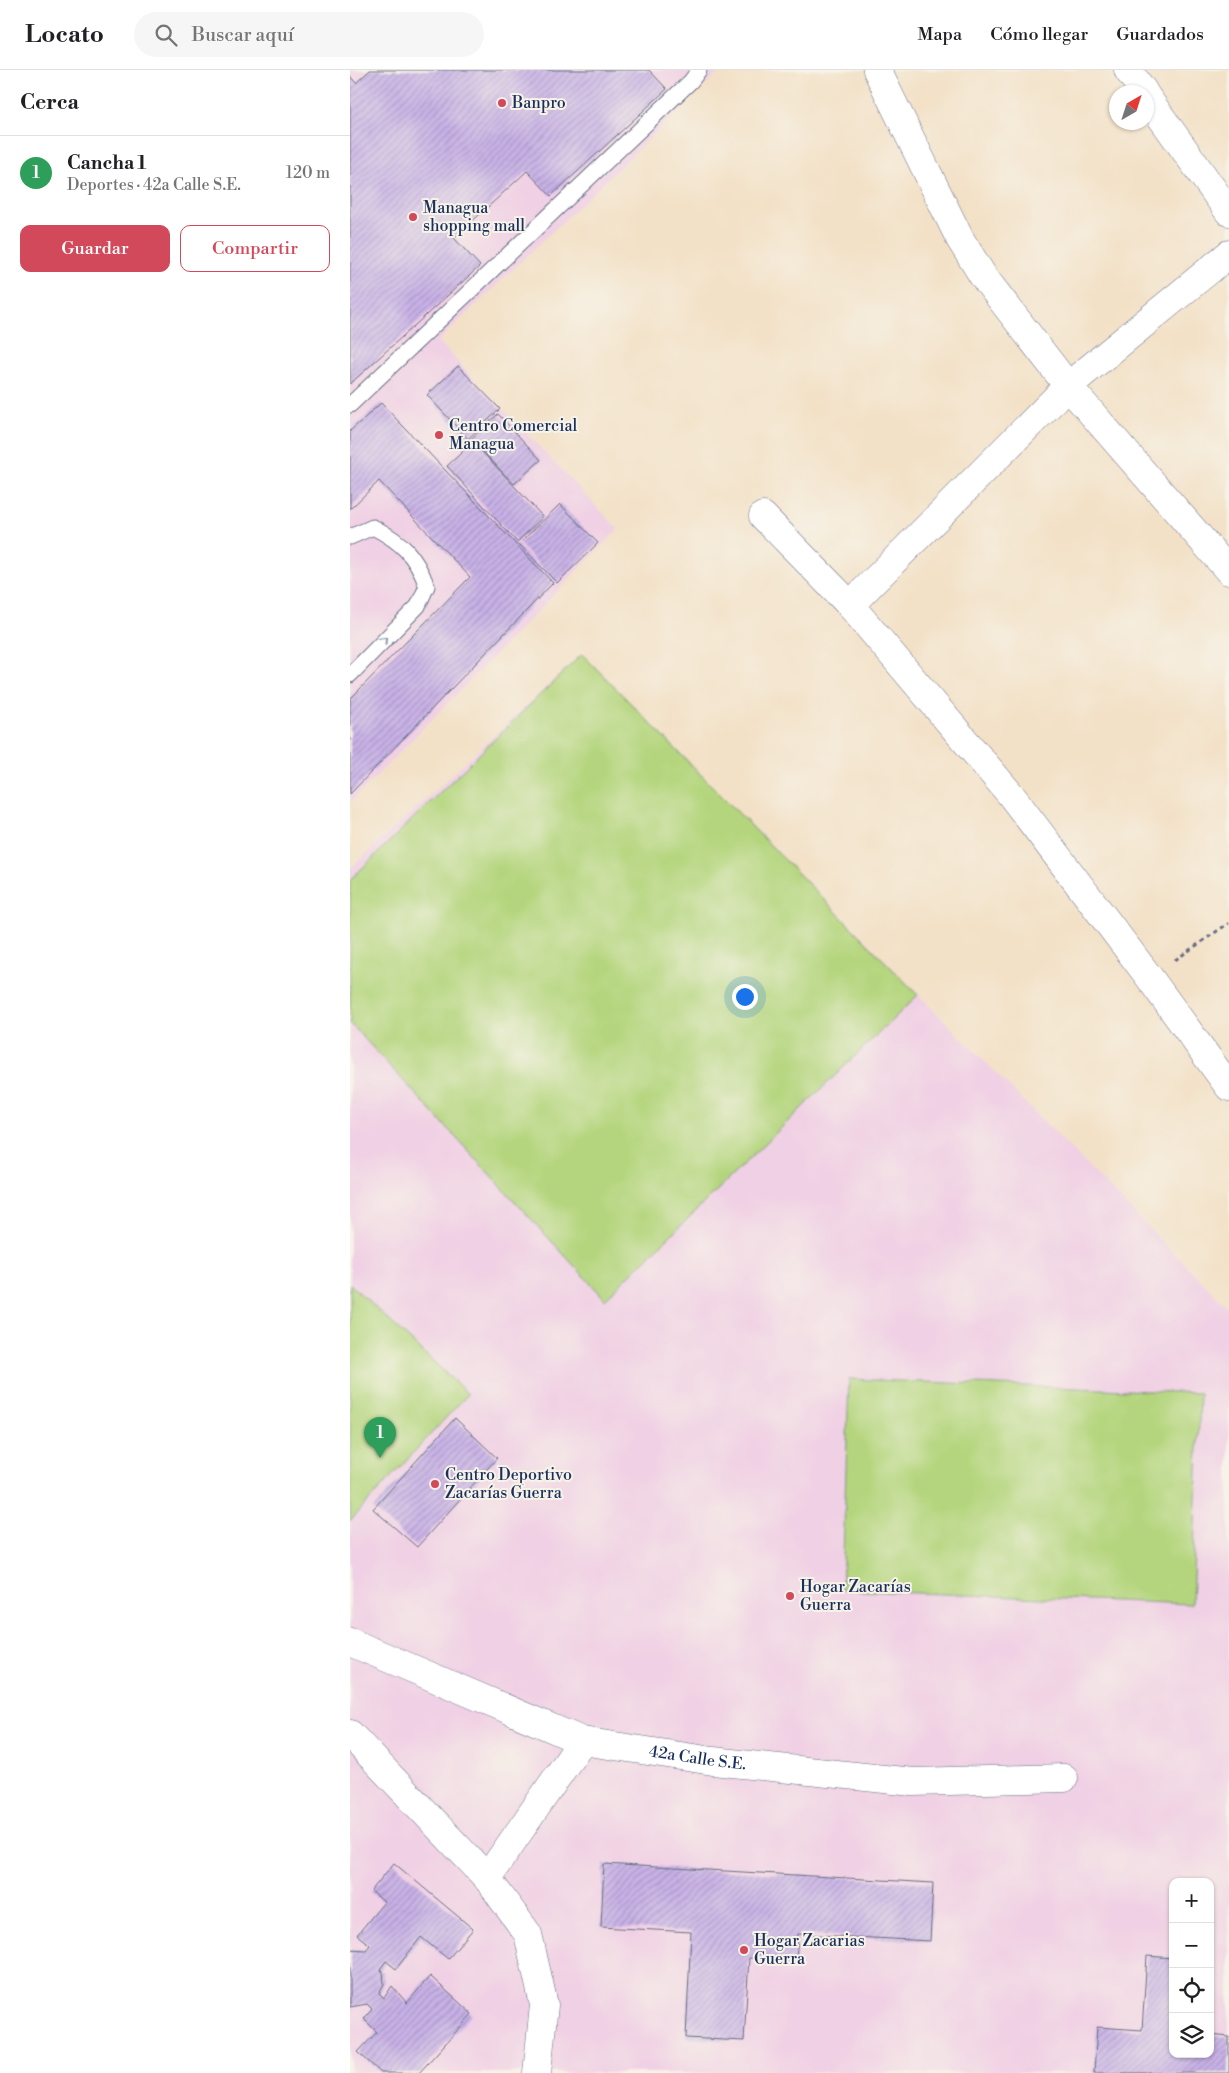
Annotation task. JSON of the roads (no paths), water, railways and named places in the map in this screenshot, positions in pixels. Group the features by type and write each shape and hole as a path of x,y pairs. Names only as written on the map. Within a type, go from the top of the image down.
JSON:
{"street":[{"path":"877,70 960,239 983,276 1068,386 1229,571"},
{"path":"1128,70 1139,85"},
{"path":"1154,107 1229,212"},
{"path":"850,605 1068,386 1229,254"},
{"path":"763,516 850,605 1011,795 1149,977 1229,1087"},
{"name":"42a Calle S.E.","path":"350,1642 582,1740 714,1761 914,1782 1064,1778"},
{"path":"350,1734 487,1878 528,1934 544,2005 537,2073"},
{"path":"487,1878 582,1740"}],"lane":[{"path":"350,406 692,81 699,70"},
{"path":"350,537 373,527 395,539 419,565 428,586 418,606 350,675"}],"place":[{"name":"Banpro","path":"502,103"},
{"name":"Managua shopping mall","path":"413,217"},
{"name":"Centro Comercial Managua","path":"439,435"},
{"name":"Cancha 1","path":"380,1458"},
{"name":"Centro Deportivo Zacarías Guerra","path":"435,1484"},
{"name":"Hogar Zacarías Guerra","path":"790,1596"},
{"name":"Hogar Zacarias Guerra","path":"744,1950"}]}
